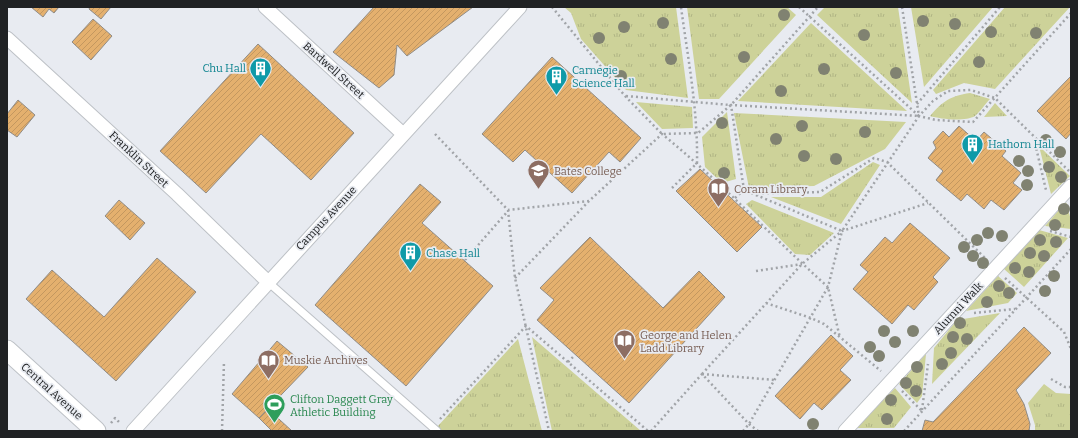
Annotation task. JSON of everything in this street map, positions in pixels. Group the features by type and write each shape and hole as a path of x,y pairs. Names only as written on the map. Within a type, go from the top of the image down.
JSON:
{"street":[{"name":"Bardwell Street","path":"265,7 403,134"},
{"name":"Campus Avenue","path":"134,431 268,282 520,7"},
{"name":"Franklin Street","path":"7,38 177,194 268,282"},
{"name":"Alumni Walk","path":"845,431 1071,186"},
{"name":"Central Avenue","path":"7,350 96,431"}],"lane":[{"path":"268,282 435,429"}],"path":[{"path":"552,7 625,96 662,134 736,198 802,264 828,287 840,338"},
{"path":"672,188 697,163 698,132 695,102 680,7"},
{"path":"799,7 919,116"},
{"path":"515,278 589,201 662,134 698,132 731,105 818,7"},
{"path":"902,7 919,116"},
{"path":"917,104 1000,7"},
{"path":"625,96 731,105 919,116 936,120 973,122 1071,13"},
{"path":"651,431 802,264 842,231 919,116 933,101 948,91 971,90 995,98 1071,173"},
{"path":"731,105 744,190"},
{"path":"435,134 508,210 515,278 549,431"},
{"path":"1034,138 1051,208"},
{"path":"756,194 820,192 874,158 887,162 1026,298 1064,332 1071,349"},
{"path":"744,190 842,231 928,203"},
{"path":"736,198 744,190"},
{"path":"465,260 508,210 589,201"},
{"path":"1033,226 1071,237"},
{"path":"743,431 749,424 775,380 828,287 842,231"},
{"path":"904,431 1071,249"},
{"path":"756,271 802,264"},
{"path":"766,303 811,318 824,324 892,380 922,411"},
{"path":"952,315 1016,309"},
{"path":"526,326 648,431"},
{"path":"435,429 526,326"},
{"path":"922,411 931,338"},
{"path":"568,362 574,356"},
{"path":"222,431 224,361"},
{"path":"702,374 775,380"},
{"path":"702,374 749,424 758,431"},
{"path":"1052,379 1065,387 1071,386"}],"green space":[{"path":"564,7 676,7 688,98 626,90 581,39 571,13"},
{"path":"687,7 787,7 796,15 719,99 699,99"},
{"path":"825,7 898,7 912,103 817,15"},
{"path":"911,7 993,7 924,87"},
{"path":"1005,7 1070,7 995,89 964,83 936,94 933,90"},
{"path":"811,23 907,111 738,101"},
{"path":"970,93 990,99 975,116 965,119 946,119 930,116 947,100"},
{"path":"636,102 692,107 693,128 662,129"},
{"path":"995,103 1007,116 984,117"},
{"path":"727,112 736,179 722,183 705,167 702,137"},
{"path":"734,113 906,122 885,149 814,186 749,188"},
{"path":"1039,146 1070,176 1051,194"},
{"path":"873,162 880,165 841,224 771,197 821,197"},
{"path":"752,200 834,233 810,255 795,254 746,204"},
{"path":"1066,202 1071,220 1071,229 1045,226"},
{"path":"1039,230 1068,238 1024,287 1004,269"},
{"path":"998,276 1017,293 1008,303 966,311"},
{"path":"1000,313 932,384 934,348 957,320"},
{"path":"532,337 641,431 552,431"},
{"path":"518,339 542,431 442,431 437,427"},
{"path":"926,354 922,396 917,403 899,384"},
{"path":"1044,384 1056,393 1071,394 1071,431 1035,431 1035,425 1028,403"},
{"path":"895,388 911,407 894,428 856,428"}],"building":[{"path":"31,7 59,7 54,13 49,9 43,17"},
{"path":"90,7 111,7 101,19 89,9"},
{"path":"374,7 473,7 407,56 397,45 394,75 379,88 333,52"},
{"path":"93,19 112,36 91,60 72,42"},
{"name":"Chu Hall","path":"258,44 354,133 311,180 261,134 206,193 160,151"},
{"name":"Carnegie Science Hall","path":"552,57 641,138 620,162 609,152 572,193 525,150 513,162 482,134"},
{"path":"1071,76 1071,133 1066,139 1037,111"},
{"path":"18,100 35,115 17,137 7,130 7,114"},
{"name":"Hathorn Hall","path":"959,126 976,141 984,132 1006,151 1002,156 1021,173 1013,183 1022,190 1004,210 991,200 984,209 967,194 961,201 936,180 943,171 928,158 936,148 933,142 943,131 949,137"},
{"name":"Coram Library","path":"700,169 762,227 737,252 676,191"},
{"name":"Chase Hall","path":"420,184 441,202 422,223 493,286 406,386 315,305"},
{"path":"119,200 145,223 130,240 105,216"},
{"path":"910,223 950,258 933,277 938,282 914,310 908,305 892,324 853,289 868,272 860,265 885,237 892,243"},
{"name":"George and Helen Ladd Library","path":"590,237 663,308 699,271 725,297 629,403 537,320 554,300 540,288"},
{"path":"157,258 196,292 116,381 26,299 52,270 104,317"},
{"path":"1024,327 1051,353 1016,390 1024,404 1030,424 1029,431 922,431 925,420 933,422"},
{"path":"831,335 853,356 840,370 851,380 822,410 814,403 800,419 775,396"},
{"name":"Muskie Archives","path":"277,341 308,367 259,418 232,394"},
{"name":"Clifton Daggett Gray Athletic Building","path":"268,409 292,431 272,431 259,418"}],"place":[{"name":"Chu Hall","path":"261,88"},
{"name":"Carnegie Science Hall","path":"556,96"},
{"name":"Hathorn Hall","path":"973,164"},
{"name":"Bates College","path":"539,190"},
{"name":"Coram Library","path":"718,208"},
{"name":"Chase Hall","path":"411,272"},
{"name":"George and Helen Ladd Library","path":"625,360"},
{"name":"Muskie Archives","path":"269,380"},
{"name":"Clifton Daggett Gray Athletic Building","path":"275,424"}]}
